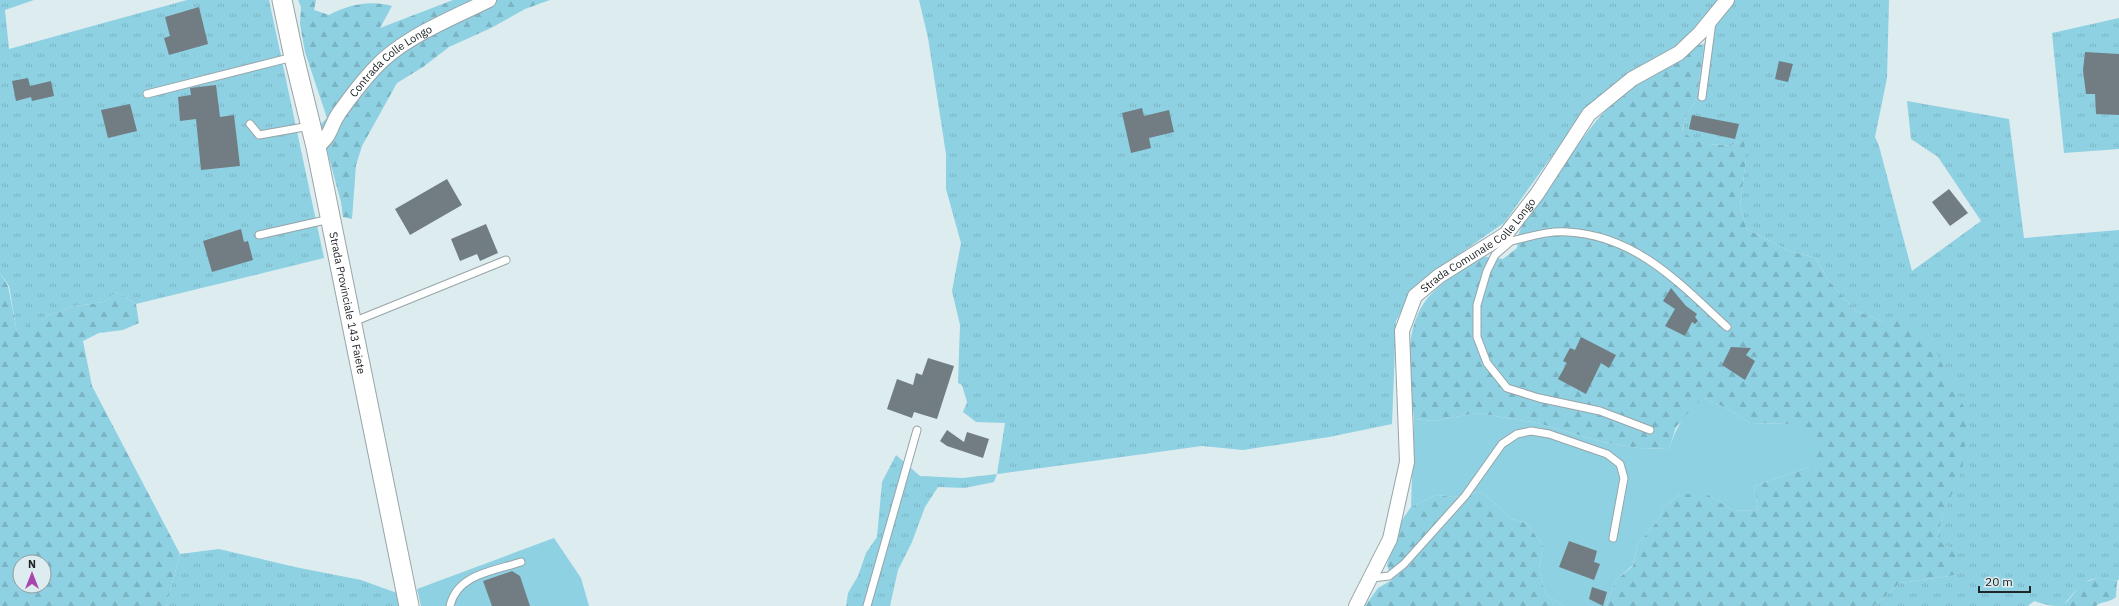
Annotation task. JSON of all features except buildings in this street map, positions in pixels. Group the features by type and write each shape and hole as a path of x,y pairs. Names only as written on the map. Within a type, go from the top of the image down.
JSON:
{"main road":[{"name":"Strada Provinciale 143 Faiete","path":"282,0 316,147 409,606"}],"street":[{"name":"Contrada Colle Longo","path":"316,147 327,140 338,115 373,70 392,52 411,40 489,0"},
{"name":"Strada Comunale Colle Longo","path":"1356,606 1372,578 1390,540 1406,462 1402,331 1415,296 1439,276 1509,237 1589,114 1632,79 1679,53 1700,33 1727,0"}],"lane":[{"path":"1702,97 1713,18"},
{"path":"147,94 294,57"},
{"path":"250,124 260,135 310,126"},
{"path":"260,235 330,219"},
{"path":"1650,430 1600,411 1539,398 1507,388 1487,363 1477,337 1477,305 1487,271 1495,255 1509,237 1568,232 1614,240 1642,255 1669,274 1726,328"},
{"path":"351,323 506,260"},
{"path":"867,606 917,430"},
{"path":"1372,578 1389,576 1404,564 1465,496 1502,444 1517,434 1531,431 1549,434 1607,454 1620,464 1624,478 1613,538"},
{"path":"450,606 452,595 467,579 521,562"}],"green space":[{"path":"0,0 34,0 5,10 9,49 187,0 269,0 324,258 136,304 117,292 104,302 75,306 49,315 17,333 9,286 0,273"},
{"path":"298,0 316,0 314,10 329,15 344,8 360,4 377,3 392,6 380,28 453,0 550,0 525,9 491,28 449,47 423,67 397,83 362,146 356,165 352,219 343,217 341,202 320,125 327,118 305,52 300,24 301,7"},
{"path":"919,0 1717,0 1701,24 1677,47 1631,71 1614,84 1580,117 1504,223 1423,279 1411,294 1396,321 1392,424 1329,437 1243,450 1202,446 997,474 1005,423 976,422 963,412 967,402 962,385 958,383 960,325 952,291 961,243 946,189 946,154 928,38"},
{"path":"1734,0 1889,0 1887,78 1875,137 1879,146 1912,271 1981,221 1938,157 1911,139 1907,101 2009,119 2024,238 2119,230 2119,579 2117,581 2096,578 2086,582 2076,590 2063,605 2059,606 2046,605 2034,601 2028,606 1874,606 1900,583 1956,575 1936,540 1943,515 1883,322 1855,310 1828,280 1816,258 1789,251 1747,229 1740,206 1746,160 1738,141 1732,146 1712,144 1700,142 1682,132 1687,113 1694,104 1698,90 1704,44 1717,20"},
{"path":"2119,18 2119,149 2064,153 2052,33"},
{"path":"1704,44 1698,90 1694,104 1687,113 1682,131 1694,139 1711,144 1732,146 1738,141 1744,139 1746,160 1740,206 1747,229 1789,251 1816,258 1828,280 1855,310 1883,322 1906,319 1936,352 1969,417 1962,470 1943,515 1936,540 1957,551 1956,575 1900,583 1874,606 1606,606 1615,581 1633,566 1637,545 1659,519 1663,508 1680,494 1707,494 1732,510 1758,511 1754,486 1815,465 1791,424 1750,423 1730,410 1704,398 1676,427 1669,449 1638,448 1603,442 1537,423 1477,413 1434,421 1414,419 1409,360 1410,344 1417,316 1424,303 1435,290 1480,256 1503,259 1517,248 1519,233 1524,221 1553,183 1569,156 1596,121 1618,97 1690,47"},
{"path":"0,273 8,286 17,332 49,315 75,306 104,302 117,292 136,304 139,323 123,330 99,333 83,341 92,386 180,554 166,606 0,606"},
{"path":"1704,398 1730,410 1750,423 1791,424 1814,435 1815,465 1754,486 1758,511 1732,510 1707,494 1680,494 1663,508 1659,519 1637,545 1633,565 1615,581 1606,606 1564,606 1546,595 1539,569 1543,545 1526,523 1512,519 1482,492 1453,497 1437,495 1411,507 1414,419 1434,421 1477,413 1537,423 1603,442 1638,448 1669,449 1682,420"},
{"path":"896,455 920,476 963,478 997,474 994,482 965,488 938,487 925,507 912,542 898,570 890,606 846,606 848,593 858,576 866,553 877,537 882,482"},
{"path":"1482,492 1512,519 1526,523 1543,545 1539,569 1546,595 1564,606 1365,606 1378,588 1392,580 1387,565 1400,523 1411,507 1437,495 1453,497"},
{"path":"554,538 581,578 589,606 421,606 417,589"},
{"path":"219,549 295,567 361,580 397,593 400,606 166,606 180,554"},
{"path":"2101,577 2117,581 2116,597 2096,606 2059,606 2067,602 2082,583"}]}
